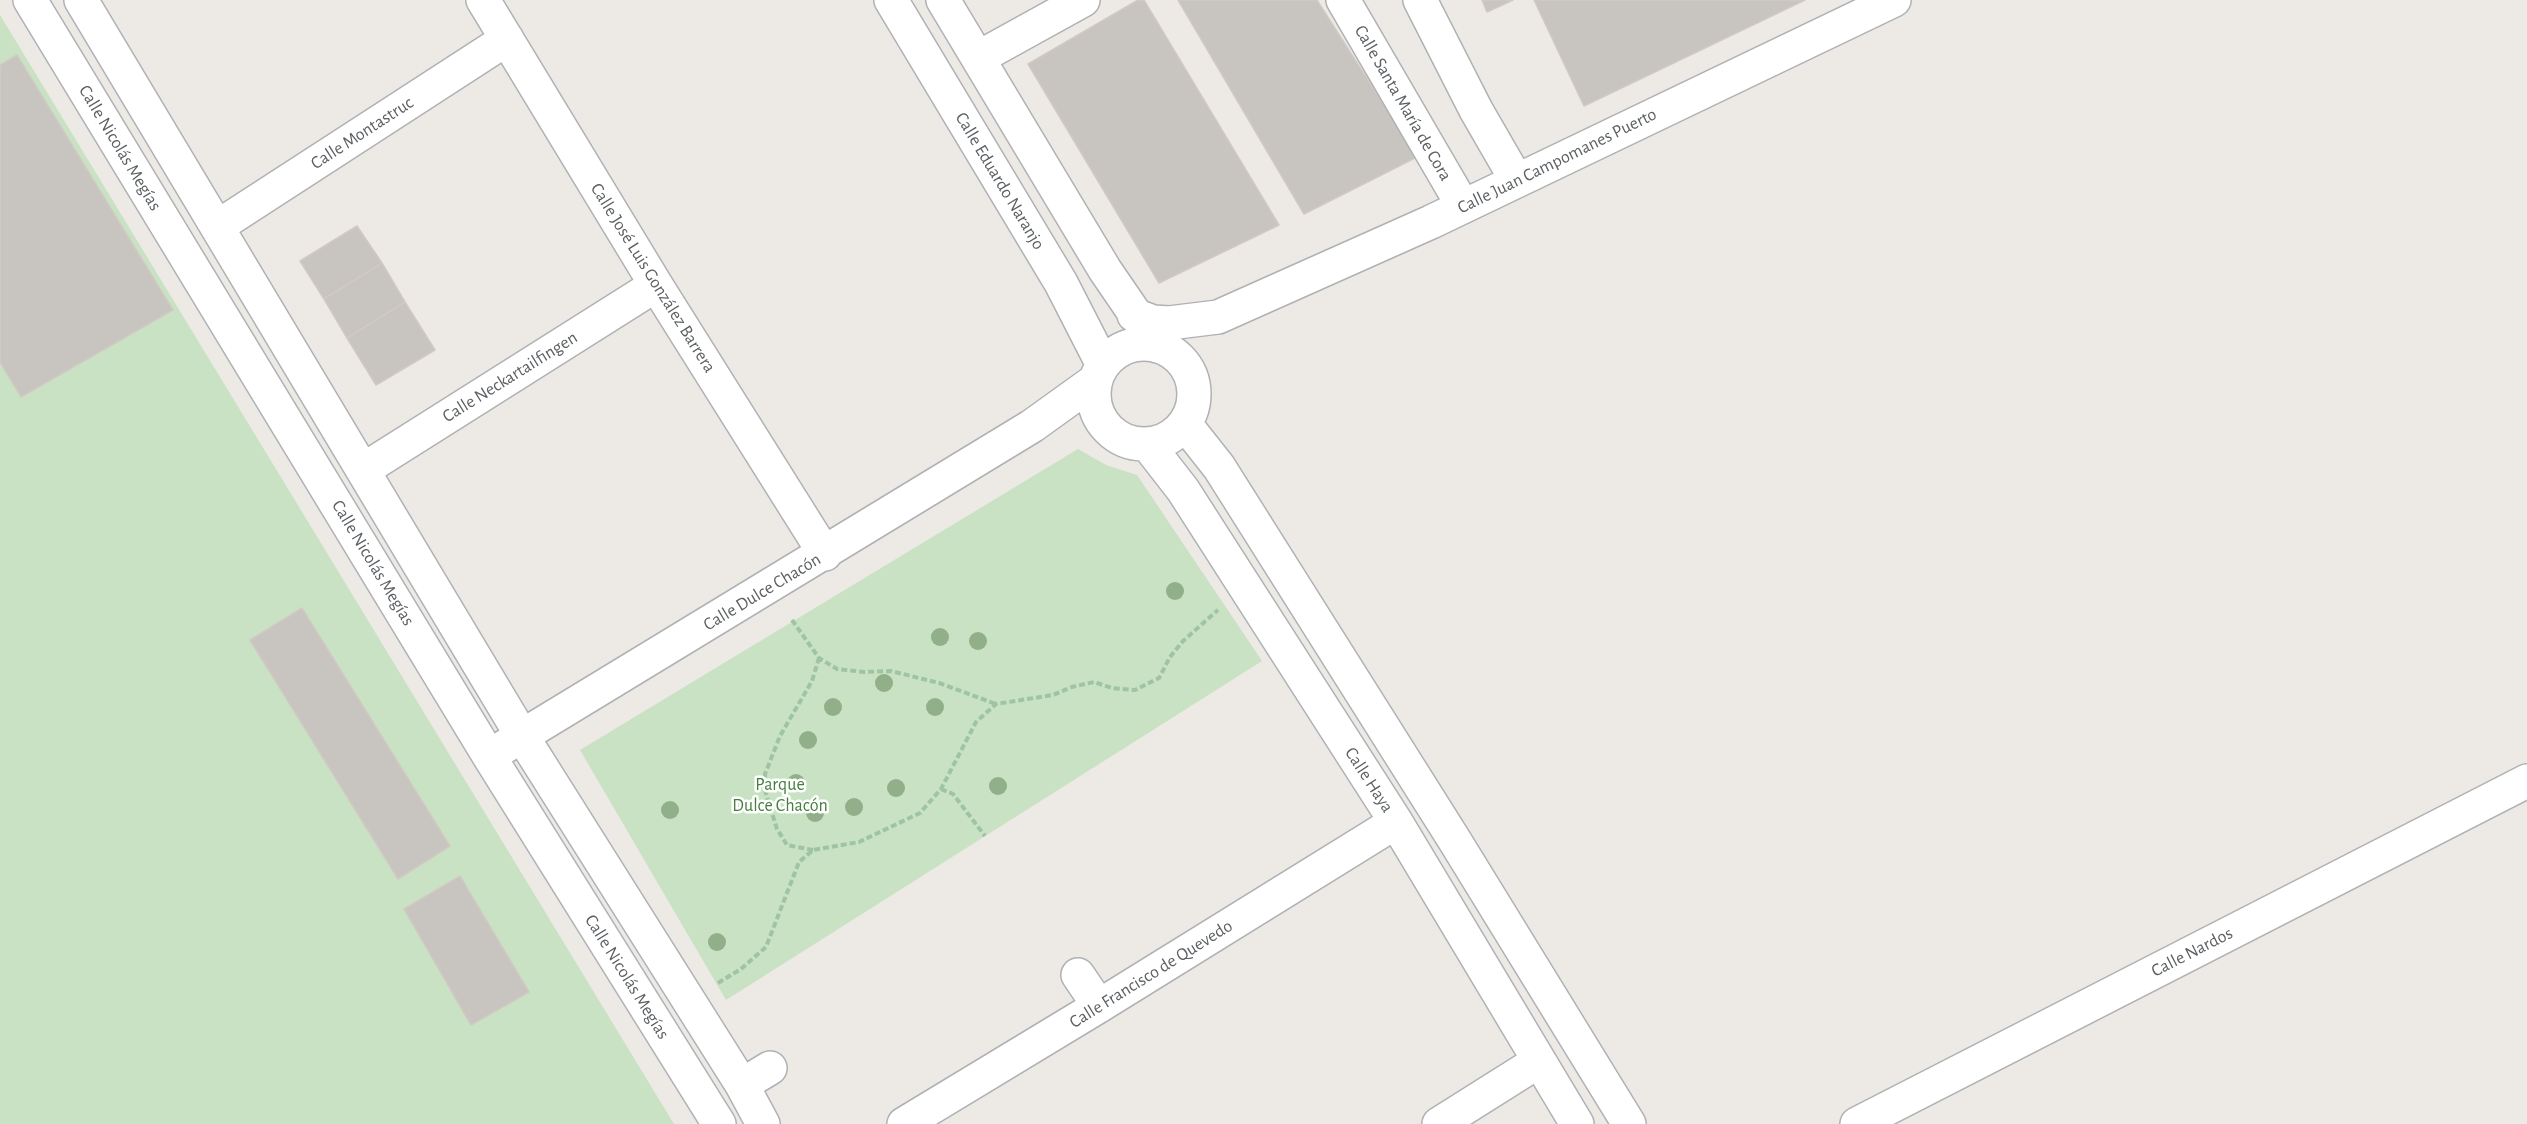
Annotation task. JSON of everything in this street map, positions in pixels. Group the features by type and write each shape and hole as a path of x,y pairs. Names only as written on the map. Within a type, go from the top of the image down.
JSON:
{"street":[{"name":"Calle Nicolás Megías","path":"30,0 489,756 719,1124"},
{"path":"81,0 522,736 741,1085 763,1124"},
{"name":"Calle José Luis González Barrera","path":"483,0 656,285 825,554"},
{"name":"Calle Eduardo Naranjo","path":"891,0 1061,283 1100,372"},
{"path":"943,0 1134,315 1157,346"},
{"path":"978,58 1083,0"},
{"name":"Calle Santa María de Cora","path":"1343,0 1463,206"},
{"path":"1420,0 1476,110 1517,181"},
{"name":"Calle Juan Campomanes Puerto","path":"1134,315 1153,322 1169,323 1218,317 1517,181 1874,4"},
{"name":"Calle Montastruc","path":"217,227 507,39"},
{"name":"Calle Neckartailfingen","path":"363,470 656,285"},
{"path":"1193,381 1183,361 1157,346 1141,344 1124,348 1100,372 1094,397 1096,410 1104,426 1117,437 1133,443 1148,445 1165,440 1185,424 1193,408 1193,381 1208,337 1218,317"},
{"name":"Calle Dulce Chacón","path":"489,756 825,554 1032,426 1100,372"},
{"name":"Calle Dulce Chacón","path":"1032,426 1060,417 1076,415 1104,426"},
{"path":"1185,424 1218,466 1455,841 1629,1124"},
{"name":"Calle Haya","path":"1148,445 1183,490 1396,822 1577,1124"},
{"name":"Calle Nardos","path":"1879,1119 2527,781"},
{"name":"Calle Francisco de Quevedo","path":"904,1124 1396,822"},
{"path":"1078,975 1099,1006"},
{"path":"1439,1124 1539,1061"},
{"path":"741,1085 770,1068"}],"path":[{"path":"792,620 819,658 837,669 864,672 891,671 939,683 996,704 1053,695 1072,687 1094,682 1112,688 1135,690 1159,678 1170,657 1183,641 1224,605"},
{"path":"819,658 812,681 780,736 765,774 766,794 777,829 787,845 813,850 859,842 920,813 941,789 976,722 996,704"},
{"path":"941,789 953,794 985,836"},
{"path":"718,984 741,969 766,947 799,862 813,850"}],"green space":[{"path":"0,15 674,1124 0,1124"},
{"name":"Parque Dulce Chacón","path":"1078,449 1106,465 1137,475 1262,661 726,1000 580,750"}],"building":[{"path":"1138,0 1144,0 1279,225 1159,283 1028,64"},
{"path":"1178,0 1317,0 1417,157 1304,214"},
{"path":"1482,0 1513,0 1487,12"},
{"path":"1534,0 1805,0 1584,106"},
{"path":"17,55 173,310 21,397 0,362 0,65"},
{"path":"357,226 382,263 324,299 300,261"},
{"path":"382,263 405,302 347,338 324,299"},
{"path":"405,302 435,350 376,385 347,338"},
{"path":"302,608 450,846 398,879 250,640"},
{"path":"460,876 529,992 471,1025 404,909"}]}
